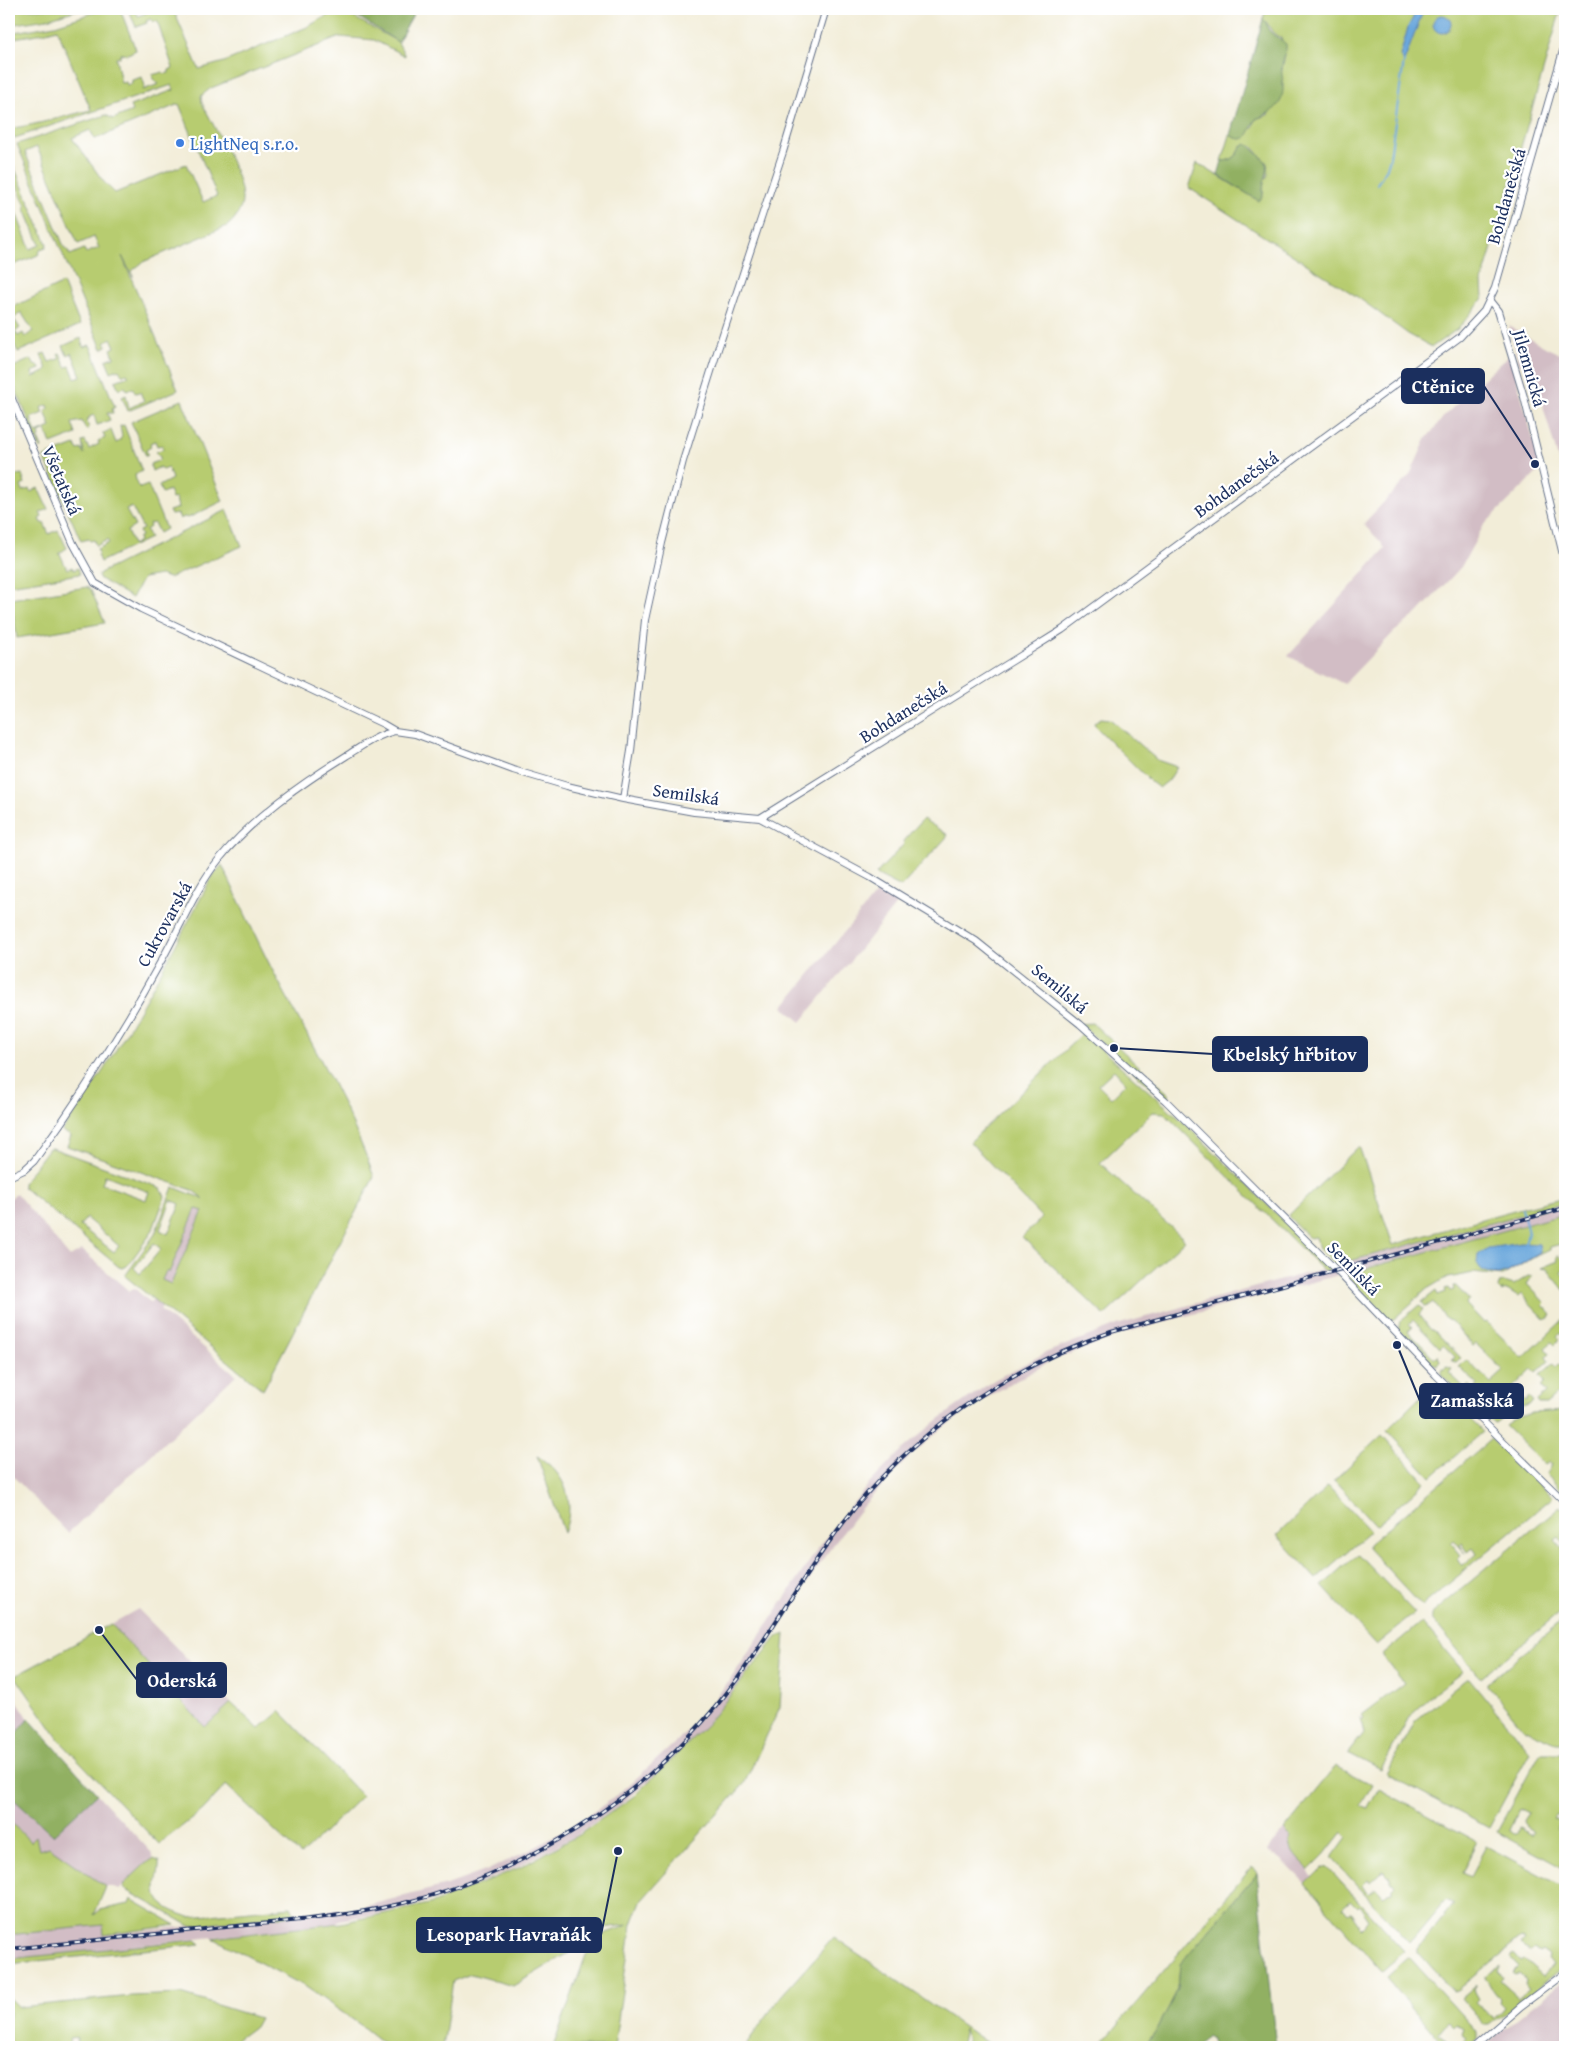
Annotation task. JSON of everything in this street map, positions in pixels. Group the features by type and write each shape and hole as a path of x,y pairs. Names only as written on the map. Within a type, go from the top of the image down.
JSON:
{"street":[{"path":"624,799 645,620 662,543 695,424 784,152 826,9"},
{"name":"Bohdanečská","path":"760,818 1062,630 1444,350 1474,323 1490,301 1565,44"},
{"name":"Jilemnická","path":"1490,301 1498,310 1524,397 1565,563"},
{"name":"Všetatská","path":"9,392 70,536 91,578 104,589 141,609 384,724 395,731"},
{"name":"Semilská","path":"395,731 415,734 522,773 567,786 694,812 760,818 870,878 976,941 1080,1024 1166,1101 1336,1270 1436,1375 1565,1502"},
{"name":"Cukrovarská","path":"9,1177 19,1174 29,1166 89,1082 140,997 205,881 220,859 243,834 291,793 328,767 376,738 395,731"},
{"path":"1474,2047 1521,2006 1565,1973"}],"shaded area":[{"path":"1509,326 1547,348 1565,355 1564,480 1531,364 1520,365"},
{"path":"1510,354 1541,469 1484,525 1461,567 1417,614 1394,632 1344,684 1288,656 1385,549 1364,524 1410,475 1426,439 1445,415"},
{"path":"878,891 898,902 801,1022 783,1007"},
{"path":"16,1193 70,1257 82,1250 129,1291 134,1288 151,1303 166,1271 169,1272 201,1197 207,1201 160,1310 236,1375 68,1533 9,1472 9,1200"},
{"path":"1565,1203 1565,1214 1123,1333 1049,1362 984,1399 945,1426 910,1456 863,1506 825,1556 740,1683 697,1735 653,1777 617,1807 573,1837 515,1868 450,1895 383,1913 339,1920 336,1924 9,1959 9,1935 103,1924 105,1935 358,1908 447,1885 488,1870 530,1850 568,1829 612,1799 678,1740 703,1714 732,1677 817,1550 869,1484 903,1449 939,1419 994,1380 1045,1353 1120,1324"},
{"path":"138,1609 231,1703 205,1727 111,1624"},
{"path":"9,1688 29,1719 9,1741"},
{"path":"97,1794 151,1852 153,1859 148,1861 120,1889 106,1887 49,1847 39,1850 36,1837 32,1842 9,1821 9,1795 53,1835"},
{"path":"1284,1830 1291,1837 1295,1856 1314,1876 1306,1884 1281,1859 1267,1850"},
{"path":"1565,1980 1565,2047 1484,2047 1520,2016"}],"green space":[{"path":"9,9 80,9 47,19 9,25"},
{"path":"105,9 120,9 136,50 126,55 125,53 120,54 120,57 116,58 121,83 126,82 127,85 132,83 132,80 142,77 145,86 143,90 159,84 153,79 152,75 163,72 164,74 169,73 169,70 173,68 157,21 153,22 151,19 146,21 147,23 136,27 128,9 135,9 138,16 146,13 144,9 173,9 199,69 224,62 307,27 339,9 398,42 405,56 374,40 340,37 211,88 201,96 202,103 238,178 242,204 237,215 227,226 143,262 132,271 133,277 122,256 178,390 128,411 122,397 126,395 129,408 144,401 140,392 135,393 133,388 127,390 125,387 119,389 115,381 129,376 127,373 122,375 119,369 111,372 106,360 114,357 111,349 115,347 111,338 105,342 107,346 102,349 17,144 106,115 113,119 132,111 130,106 174,90 172,85 9,140 9,125 13,128 91,110 57,29 9,39 9,33 55,25","holes":["179,104 217,196 203,202 186,164 115,193 104,182 72,138 90,130 95,139","37,147 78,244 94,237 99,248 86,253 84,249 70,255 67,249 65,249 25,152"]},
{"path":"346,9 416,9 398,42"},
{"path":"1266,9 1561,9 1482,282 1483,298 1459,328 1432,347 1408,334 1356,296 1189,188 1197,163 1259,201 1263,195 1264,181 1268,175 1267,163 1252,146 1241,147 1234,157 1222,161 1230,135 1235,138 1253,128 1256,119 1268,115 1283,85 1281,74 1285,55 1281,38 1272,31 1263,19"},
{"path":"1263,19 1271,32 1286,44 1282,70 1282,98 1277,107 1256,119 1245,138 1236,138 1230,135"},
{"path":"1246,144 1260,155 1267,165 1263,194 1259,201 1218,175 1222,161 1234,157 1241,147"},
{"path":"9,155 47,244 38,255 9,267 9,194 30,249 40,245 24,207 26,206 9,169"},
{"path":"63,283 80,325 18,352 13,342 9,343 9,334 11,333 9,329 9,309","holes":["21,312 33,331 25,337 23,333 18,336 15,332 20,328 14,319"]},
{"path":"81,338 83,347 90,345 115,407 112,409 113,413 107,413 110,420 97,425 94,415 89,417 86,420 89,428 86,430 82,421 72,423 76,434 51,444 46,430 39,433 40,437 38,438 42,448 40,448 9,369 31,359 35,366 38,365 40,369 32,372 33,377 45,372 47,369 41,355 45,353 49,362 60,359 58,354 60,353 66,367 70,366 75,378 81,376 72,353 67,355 63,346","holes":["48,405 49,409 45,411 51,427 36,433 31,418 43,413 41,408"]},
{"path":"182,400 223,501 188,518 180,519 178,514 171,515 169,511 178,508 176,498 172,499 169,490 162,493 159,486 172,479 168,468 162,470 160,467 152,471 150,464 160,460 156,452 163,449 162,445 157,446 155,441 150,443 151,447 146,450 148,455 146,456 131,422"},
{"path":"124,425 142,471 135,475 137,485 140,488 148,485 166,529 159,533 154,523 149,524 150,527 146,530 150,538 100,562 97,549 109,543 107,540 96,546 94,540 81,541 44,457 75,445 84,454 82,442 85,441 89,449 99,444 98,441 105,438 103,433 111,430 116,443 122,437 120,426","holes":["132,507 143,529 139,531 141,536 138,538 139,541 133,545 127,531 135,526 126,510"]},
{"path":"9,465 11,476 22,474 25,484 21,486 23,491 29,489 31,492 38,488 48,509 40,513 42,517 39,519 41,523 44,523 49,534 58,530 67,548 58,554 60,554 67,569 72,567 74,570 78,568 80,574 9,585 9,551 13,550 13,542 12,538 9,538 9,507 11,506 9,503"},
{"path":"227,510 242,546 169,578 160,575 143,578 132,598 98,576 100,573"},
{"path":"87,587 91,590 105,623 17,638 11,599"},
{"path":"1101,718 1110,719 1157,760 1177,767 1169,780 1159,788 1151,782 1096,727 1094,723"},
{"path":"923,819 948,835 946,838 901,887 876,874 904,844 903,841"},
{"path":"222,865 266,958 355,1128 374,1177 263,1390 125,1276 155,1234 173,1187 204,1199 192,1190 67,1146 71,1136 62,1131 123,1039 212,877","holes":["171,1200 180,1204 168,1234 160,1230","196,1209 203,1211 171,1284 162,1280 166,1271 169,1273","154,1243 161,1249 140,1274 134,1268"]},
{"path":"1092,1023 1170,1095 1165,1100 1080,1024"},
{"path":"1083,1033 1188,1126 1332,1269 1324,1271 1164,1113 1153,1112 1100,1163 1185,1240 1104,1315 1022,1237 1042,1218 970,1142","holes":["1114,1070 1126,1083 1111,1098 1098,1085"]},
{"path":"1359,1146 1393,1245 1565,1197 1565,1203 1335,1265 1319,1249 1316,1237 1309,1238 1288,1216"},
{"path":"49,1148 52,1148 161,1188 165,1197 152,1232 128,1265 122,1268 23,1187 23,1183","holes":["105,1175 149,1192 146,1200 102,1184","86,1218 119,1246 114,1252 80,1226"]},
{"path":"1565,1214 1565,1243 1550,1247 1550,1250 1502,1276 1472,1273 1444,1279 1427,1289 1394,1319 1387,1320 1346,1274"},
{"path":"1559,1256 1565,1261 1565,1269 1562,1273 1565,1276 1565,1291 1547,1269 1541,1268 1558,1261 1557,1257"},
{"path":"1528,1276 1532,1277 1527,1284 1545,1303 1543,1305 1552,1315 1546,1320 1521,1294 1518,1297 1507,1290 1501,1292 1503,1289 1500,1291 1498,1288 1499,1283 1504,1282 1514,1285"},
{"path":"1453,1286 1456,1286 1469,1300 1466,1304 1484,1323 1486,1322 1523,1358 1565,1318 1565,1338 1561,1333 1557,1337 1560,1340 1555,1345 1552,1342 1545,1348 1549,1353 1546,1356 1549,1361 1536,1373 1532,1369 1513,1387 1525,1401 1529,1397 1533,1402 1522,1407 1520,1403 1506,1410 1508,1414 1496,1423 1490,1421 1442,1376 1442,1370 1447,1367 1452,1369 1449,1373 1465,1388 1469,1385 1474,1389 1478,1385 1459,1367 1466,1360 1491,1383 1504,1371 1476,1344 1473,1346 1451,1321 1447,1320 1433,1302 1426,1307 1422,1302 1436,1291 1438,1295 1446,1292 1445,1289 1448,1288 1450,1291 1454,1290"},
{"path":"1419,1305 1423,1309 1419,1314 1430,1329 1437,1333 1461,1358 1456,1362 1452,1361 1455,1357 1443,1345 1440,1348 1413,1320 1409,1324 1412,1327 1408,1331 1434,1358 1437,1355 1440,1360 1438,1365 1430,1363 1424,1354 1425,1352 1411,1337 1409,1339 1398,1330 1400,1321"},
{"path":"1553,1364 1556,1367 1559,1364 1565,1369 1565,1379 1559,1385 1562,1390 1546,1404 1539,1404 1537,1401 1546,1393 1541,1386 1545,1382 1540,1375"},
{"path":"1434,1383 1483,1432 1431,1477 1387,1430"},
{"path":"1565,1411 1565,1478 1560,1481 1564,1485 1565,1483 1565,1494 1546,1474 1551,1465 1548,1461 1544,1464 1505,1426 1516,1418 1531,1413"},
{"path":"1382,1435 1425,1482 1376,1526 1334,1480"},
{"path":"1491,1439 1553,1497 1422,1606 1368,1548 1368,1545","holes":["1454,1540 1466,1554 1460,1545 1462,1543 1468,1552 1473,1548 1477,1554 1462,1567 1457,1559 1461,1555 1451,1543"]},
{"path":"537,1456 555,1471 566,1489 569,1510 564,1533"},
{"path":"1328,1486 1370,1531 1316,1579 1277,1535"},
{"path":"1560,1506 1565,1512 1565,1530 1562,1535 1565,1538 1565,1545 1559,1537 1555,1540 1563,1549 1565,1547 1565,1558 1560,1563 1565,1569 1565,1587 1561,1590 1565,1595 1565,1609 1481,1678 1432,1619 1432,1614"},
{"path":"1358,1554 1415,1613 1376,1645 1322,1586"},
{"path":"1565,1619 1565,1743 1556,1743 1524,1729 1487,1683"},
{"path":"1420,1623 1423,1624 1462,1670 1461,1673 1437,1691 1409,1717 1381,1770 1348,1753 1364,1733 1360,1717 1362,1720 1364,1718 1362,1715 1404,1683 1382,1655"},
{"path":"111,1624 205,1727 231,1703 259,1729 280,1711 362,1796 301,1855 226,1785 203,1810 159,1844 60,1741 15,1676"},
{"path":"785,1633 780,1707 744,1784 641,1901 632,1924 614,2047 553,2047 586,1955 604,1934 628,1925 595,1929 574,1950 513,1986 471,1974 453,1981 443,2047 388,2047 306,1987 213,1938 341,1923 433,1903 521,1867 580,1834 634,1796 707,1724 777,1637"},
{"path":"1469,1678 1530,1752 1489,1828 1387,1774 1415,1721"},
{"path":"29,1719 97,1794 53,1835 9,1795 9,1741"},
{"path":"1540,1753 1565,1753 1565,1810 1563,1814 1565,1818 1556,1813 1553,1817 1561,1821 1557,1829 1562,1831 1565,1826 1565,1859 1561,1867 1497,1832","holes":["1519,1809 1529,1814 1523,1823 1533,1831 1531,1835 1519,1828 1517,1834 1509,1830"]},
{"path":"1336,1766 1372,1785 1361,1805 1368,1808 1379,1789 1477,1842 1462,1872 1470,1876 1486,1846 1565,1888 1565,1966 1490,2025 1484,2025 1461,1998 1476,1985 1473,1990 1478,1999 1475,2002 1494,2019 1504,2007 1485,1978 1501,1965 1499,1971 1503,1978 1500,1981 1519,1998 1529,1986 1524,1982 1525,1978 1518,1972 1515,1974 1512,1972 1518,1966 1510,1957 1514,1954 1521,1962 1524,1960 1543,1977 1553,1964 1548,1960 1549,1956 1542,1951 1539,1953 1534,1949 1531,1952 1521,1945 1525,1940 1521,1938 1458,1990 1453,1991 1418,1952 1418,1949 1454,1904 1446,1900 1410,1943 1333,1859 1333,1856 1347,1837 1342,1832 1309,1870 1293,1851 1290,1842 1291,1837 1284,1830","holes":["1383,1871 1391,1877 1395,1885 1392,1888 1392,1892 1383,1896 1376,1888 1369,1894 1362,1886 1368,1880 1371,1882"]},
{"path":"9,1821 31,1842 36,1837 39,1850 49,1847 106,1887 94,1915 100,1910 129,1904 131,1899 176,1925 104,1935 103,1925 9,1935"},
{"path":"153,1859 159,1861 156,1889 159,1900 168,1908 179,1913 190,1917 291,1907 295,1915 190,1926 123,1888 124,1884"},
{"path":"1252,1867 1257,1873 1180,1964 1178,1989 1158,2028 1144,2047 1099,2047"},
{"path":"1323,1867 1328,1868 1404,1951 1381,1971 1306,1884","holes":["1350,1900 1357,1907 1359,1905 1369,1920 1361,1928 1350,1912 1348,1914 1342,1907"]},
{"path":"1257,1873 1276,2047 1213,2047 1212,2039 1206,2035 1197,2047 1144,2047 1158,2028 1178,1989 1180,1964"},
{"path":"834,1937 993,2047 968,2047 964,2029 960,2047 744,2047 781,1996"},
{"path":"196,1940 201,1944 9,1964 9,1959"},
{"path":"1407,1958 1410,1958 1477,2032 1477,2039 1467,2047 1460,2047 1467,2038 1462,2034 1464,2029 1455,2025 1453,2027 1448,2022 1438,2034 1455,2047 1445,2047 1386,1977"},
{"path":"181,1994 259,2018 254,2027 227,2047 78,2047 77,2037 69,2038 70,2047 9,2047 9,1997 19,2007 132,1996"}],"water":[{"path":"1415,9 1429,9 1422,14 1404,62 1400,56 1408,27 1415,14"},
{"path":"1438,15 1446,15 1451,20 1449,31 1438,33 1433,28 1433,20"},
{"path":"1521,1243 1539,1244 1540,1253 1508,1272 1498,1275 1482,1271 1477,1263 1478,1255 1488,1248"}],"waterway":[{"path":"1377,184 1387,168 1390,157 1404,61"},
{"path":"1522,1209 1528,1233 1525,1245"}],"railway":[{"path":"9,1949 360,1912 415,1900 448,1890 514,1864 575,1830 604,1810 647,1777 675,1751 702,1723 738,1678 829,1542 870,1490 899,1460 930,1433 998,1385 1072,1347 1111,1332 1565,1208"}],"place":[{"name":"LightNeq s.r.o.","path":"180,143"},
{"name":"Ctěnice","path":"1535,464"},
{"name":"Kbelský hřbitov","path":"1114,1048"},
{"name":"Zamašská","path":"1397,1345"},
{"name":"Oderská","path":"99,1630"},
{"name":"Lesopark Havraňák","path":"618,1851"}]}
